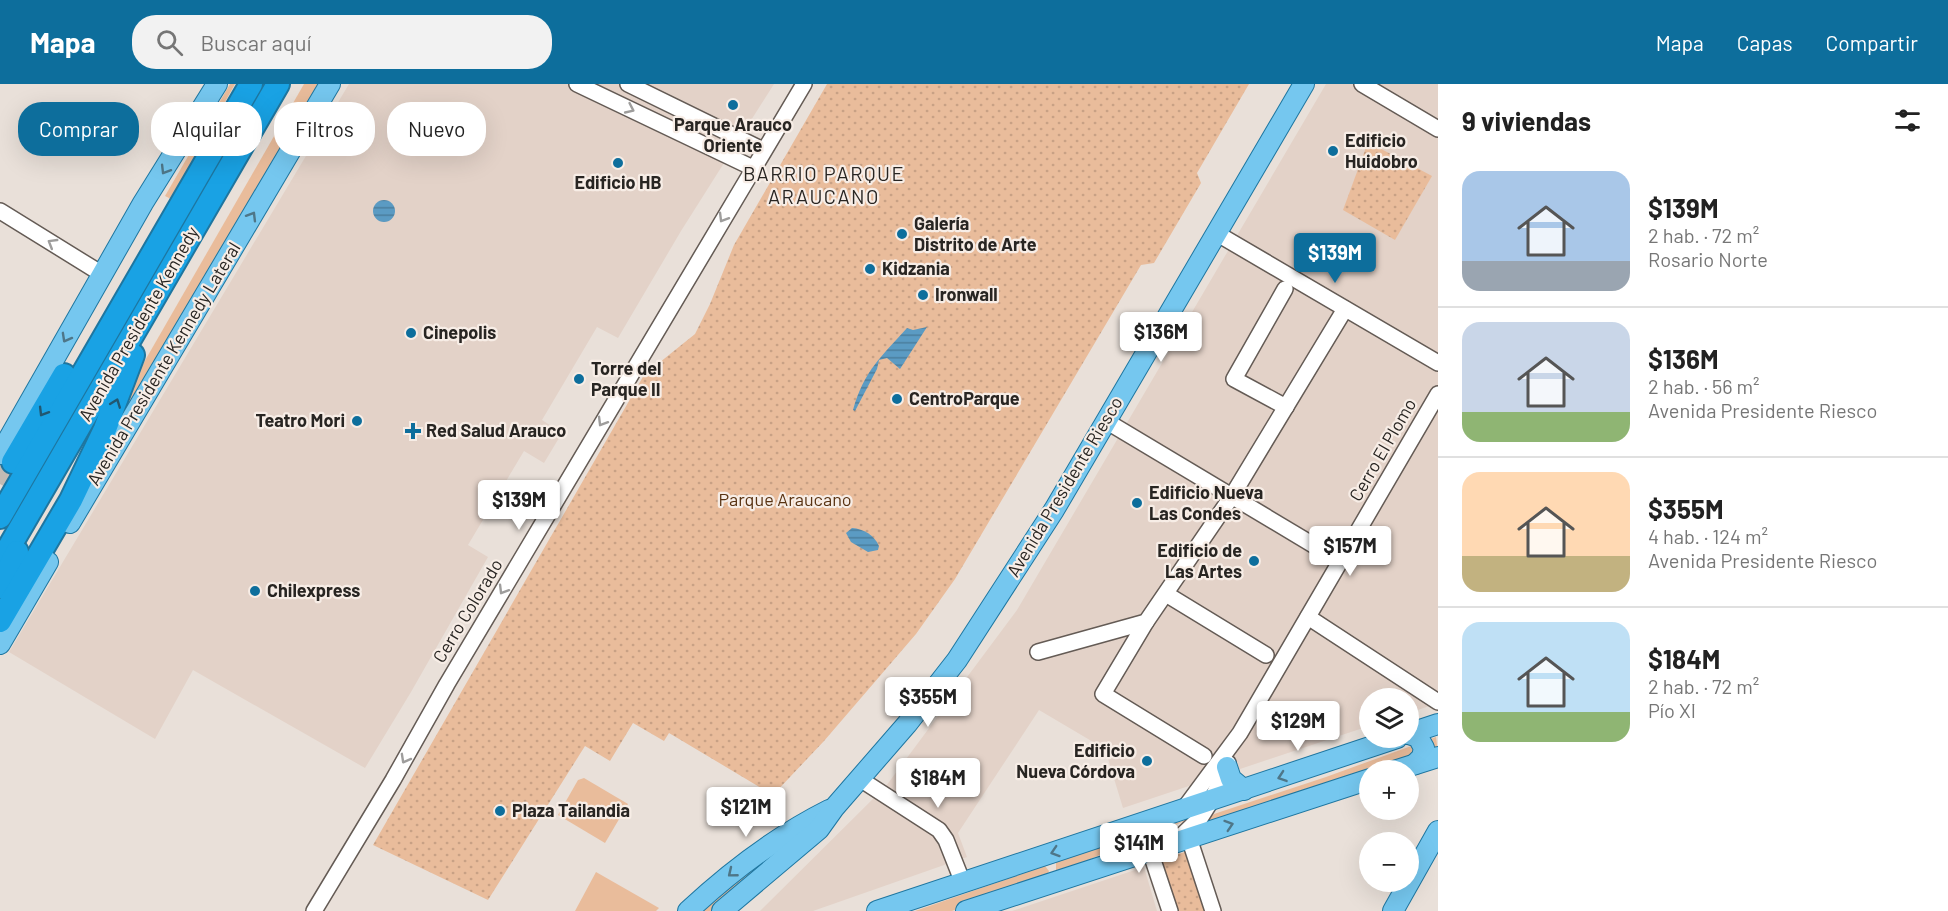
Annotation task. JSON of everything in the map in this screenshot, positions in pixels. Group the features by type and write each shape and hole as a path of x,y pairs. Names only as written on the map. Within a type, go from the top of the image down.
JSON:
{"highway":[{"name":"Avenida Presidente Kennedy","path":"0,517 251,84"},
{"name":"Avenida Presidente Kennedy","path":"262,112 278,84"},
{"path":"262,115 285,84"},
{"name":"Avenida Presidente Kennedy","path":"0,563 236,156"},
{"path":"7,458 100,319 169,224"},
{"path":"0,621 71,500 94,454 117,400 151,303"},
{"path":"0,502 37,454"},
{"path":"0,587 60,461"}],"main road":[{"path":"7,458 5,432 217,84"},
{"name":"Avenida Presidente Kennedy Lateral","path":"0,644 330,84"},
{"name":"Avenida Presidente Riesco","path":"722,911 819,829 834,808 920,707 976,633 1054,510 1304,84"},
{"path":"1419,731 1438,724"},
{"path":"1419,739 1424,748 1422,757 1419,760"},
{"path":"877,911 1367,748"},
{"path":"1419,763 1438,757"},
{"path":"1227,767 1231,779 1244,790"},
{"path":"966,911 1359,783"},
{"name":"Avenida Presidente Riesco","path":"688,911 759,852 810,819 834,808"},
{"path":"1393,911 1435,843"}],"street":[{"path":"577,84 753,168"},
{"path":"628,84 763,150"},
{"name":"Cerro Colorado","path":"314,911 804,84"},
{"path":"1362,84 1438,129"},
{"path":"0,211 102,274"},
{"path":"1216,233 1438,363"},
{"path":"1285,289 1234,379 1286,407"},
{"path":"1204,756 1103,694 1146,622 1232,496 1345,309"},
{"name":"Cerro El Plomo","path":"1183,810 1233,744 1438,394"},
{"path":"1106,421 1340,561"},
{"path":"1166,594 1266,654"},
{"path":"1308,616 1438,702"},
{"path":"1038,652 1146,622"},
{"name":"Cerro El Plomo","path":"1181,841 1211,801 1227,767 1233,744"},
{"path":"860,779 939,830 946,840 963,883"},
{"path":"1181,841 1213,911"},
{"path":"1150,851 1170,911"}],"shaded area":[{"path":"349,84 774,84 681,231 618,338 597,327 542,420 562,433 544,463 524,451 468,545 488,557 365,768 193,670 155,739 9,652 306,156 375,156 375,102 338,102"},
{"path":"1326,84 1438,84 1438,703 1419,710 1419,688 1359,688 1359,729 1123,808 1105,749 1039,710 958,833 967,857 813,911 760,911 886,786 1017,610"},
{"path":"1144,867 1157,911 1012,911"}],"green space":[{"path":"230,84 235,84 225,102 220,102"},
{"path":"304,84 319,84 309,102 294,102"},
{"name":"Parque Araucano","path":"827,84 1249,84 1197,173 1201,183 1154,263 1141,265 955,579 916,634 824,741 773,795 669,733 664,741 633,723 610,761 585,746 488,900 373,845 644,375 695,334 734,245"},
{"path":"274,136 274,156 277,156 78,499 143,364"},
{"path":"1368,142 1432,176 1395,240 1343,210"},
{"path":"188,156 195,156 171,199 165,196"},
{"path":"1436,737 1438,752 1413,760 1373,760 1406,748 1419,748 1419,743"},
{"path":"1359,765 1359,775 1208,828 1206,820 1214,814"},
{"path":"584,778 628,804 605,843 558,815 578,780"},
{"path":"1189,819 1122,845 1056,874 1056,862"},
{"path":"784,849 720,911 703,911 746,874"},
{"path":"1185,852 1206,911 1176,911 1160,860"},
{"path":"1045,866 1049,871 1047,876 952,911 915,911"},
{"path":"596,872 659,908 656,911 575,911"}],"water":[{"path":"384,200 392,203 395,211 392,219 384,222 376,219 373,211 376,203"},
{"path":"927,327 900,369 887,358 879,360 877,369 855,411 853,410 862,385 874,365 889,348 907,328 913,330"},
{"path":"852,528 864,531 871,536 879,546 878,550 868,552 851,542 846,533"}],"tunnel":[{"path":"0,484 13,462"}],"place":[{"name":"Parque Arauco Oriente","path":"733,105"},
{"name":"Edificio Huidobro","path":"1333,151"},
{"name":"Edificio HB","path":"618,163"},
{"name":"Galería Distrito de Arte","path":"902,234"},
{"name":"Kidzania","path":"870,269"},
{"name":"Ironwall","path":"923,295"},
{"name":"Cinepolis","path":"411,333"},
{"name":"Torre del Parque II","path":"579,379"},
{"name":"CentroParque","path":"897,399"},
{"name":"Teatro Mori","path":"357,421"},
{"name":"Red Salud Arauco","path":"413,431"},
{"name":"Edificio Nueva Las Condes","path":"1137,503"},
{"name":"Edificio de Las Artes","path":"1254,561"},
{"name":"Chilexpress","path":"255,591"},
{"name":"Edificio Nueva Córdova","path":"1147,761"},
{"name":"Plaza Tailandia","path":"500,811"}],"district":[{"name":"BARRIO PARQUE ARAUCANO","path":"824,186"}]}
